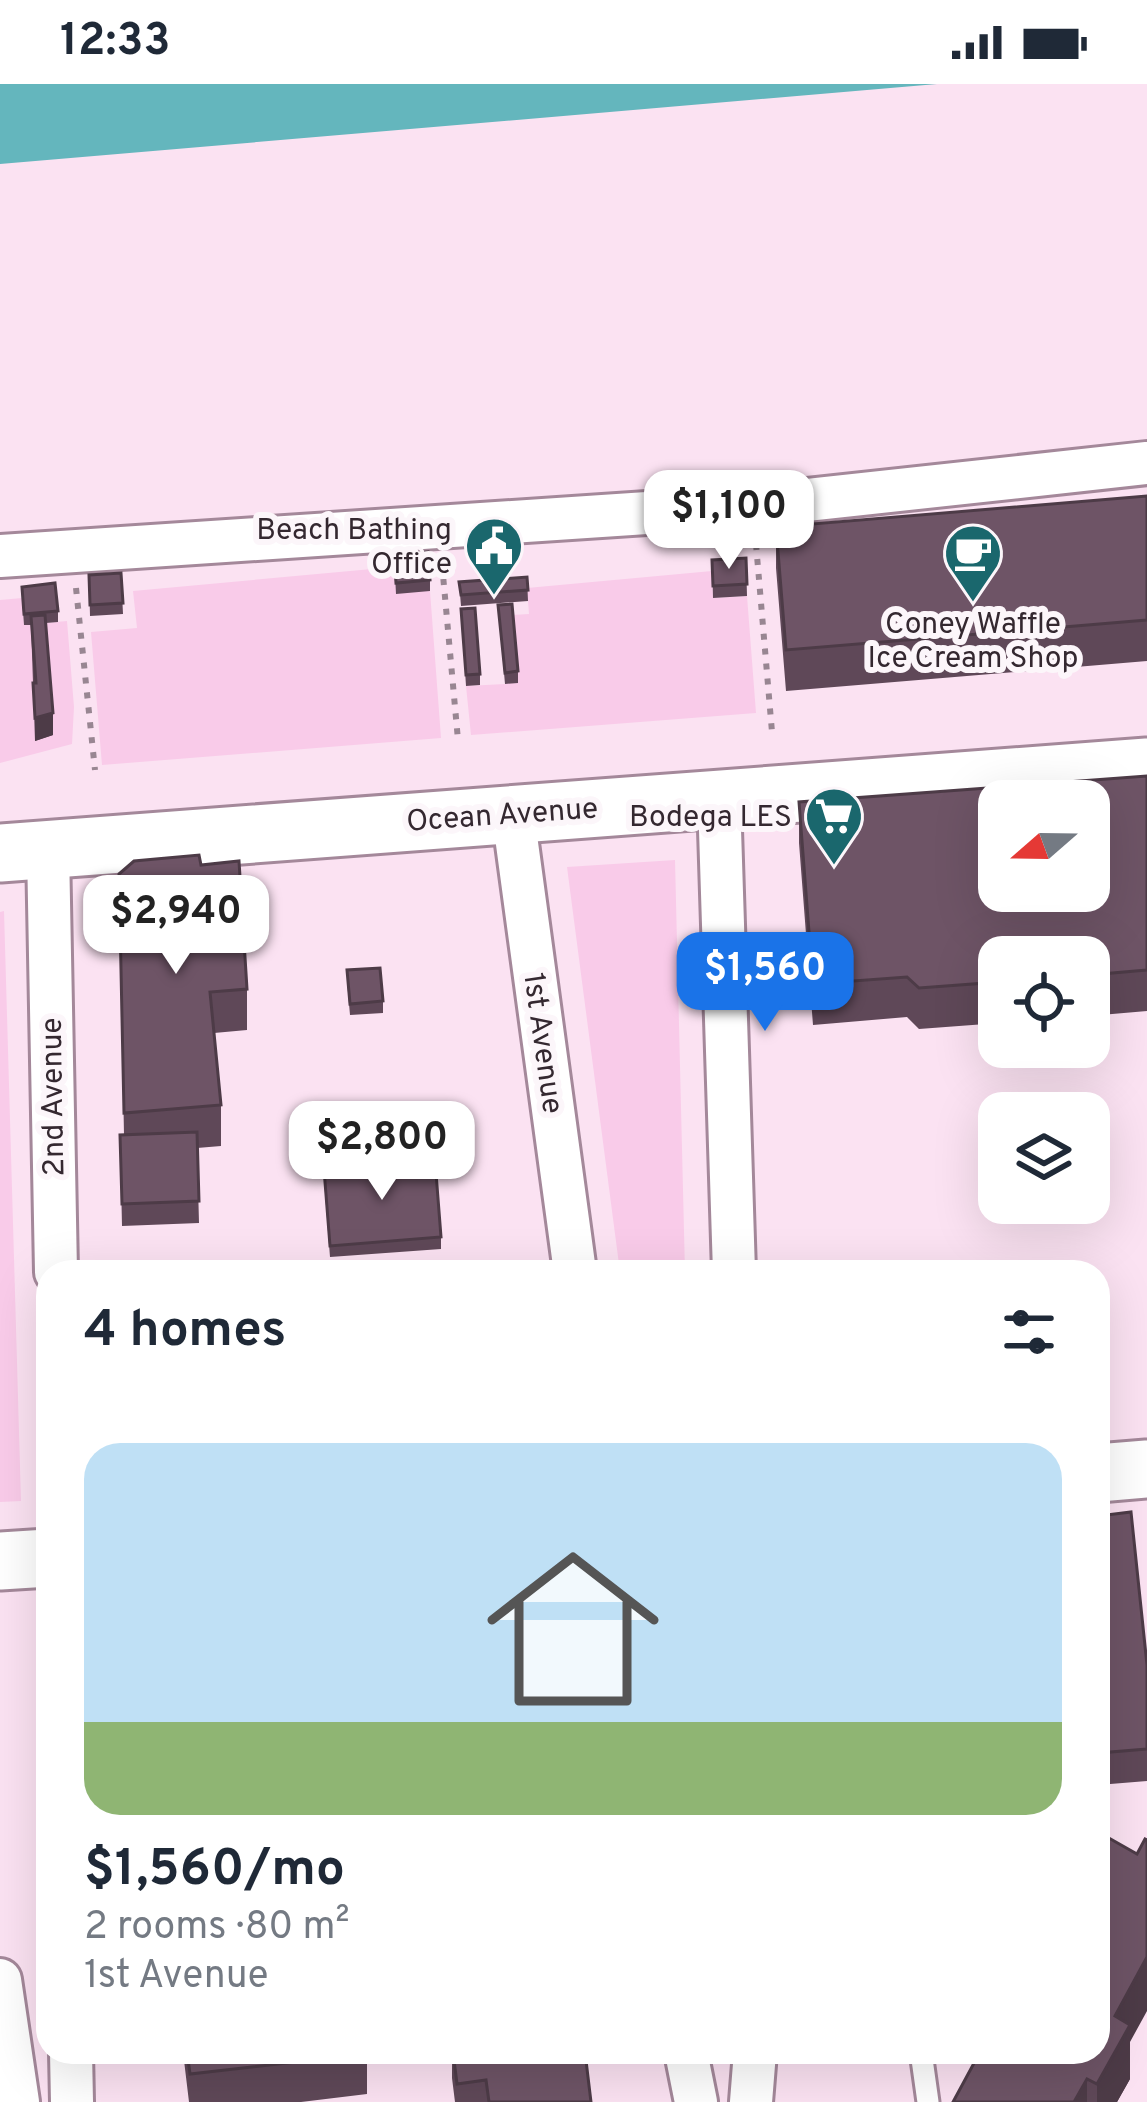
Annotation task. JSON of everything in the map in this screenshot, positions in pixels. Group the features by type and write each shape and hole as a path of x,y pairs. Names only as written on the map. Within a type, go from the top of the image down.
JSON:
{"street":[{"path":"0,556 752,506 1147,463"},
{"name":"Ocean Avenue","path":"24,851 1147,767"},
{"path":"719,798 734,1260"},
{"name":"1st Avenue","path":"513,814 573,1260"},
{"name":"2nd Avenue","path":"24,851 55,1260"},
{"path":"1110,1472 1147,1469"},
{"path":"0,1561 36,1559"},
{"path":"0,1980 5,2057 18,2102"},
{"path":"71,2064 72,2102"},
{"path":"689,2064 697,2102"},
{"path":"751,2102 753,2064"}],"lane":[{"path":"923,2064 928,2102"}],"path":[{"path":"752,506 772,732"},
{"path":"439,529 458,740"},
{"path":"72,551 95,770"}],"shaded area":[{"path":"394,567 430,591 441,738 102,765 91,632 137,628 133,591"},
{"path":"712,571 713,598 747,596 756,713 471,735 466,686 505,684 512,615 529,614 527,588"},
{"path":"22,598 24,625 67,621 72,744 0,763 0,600"},
{"path":"675,860 685,1260 618,1260 567,867"},
{"path":"4,911 21,1501 0,1502 0,912"}],"water":[{"path":"0,84 937,84 0,164"}],"building":[{"path":"1147,496 1147,620 786,650 776,527"},
{"path":"428,552 430,580 396,583 394,555"},
{"path":"746,558 747,584 713,586 712,560"},
{"path":"121,573 123,603 90,605 89,575"},
{"path":"527,577 528,590 461,595 459,582"},
{"path":"55,583 58,611 24,614 22,587"},
{"path":"512,604 518,671 505,673 498,605"},
{"path":"475,608 480,674 466,675 461,609"},
{"path":"45,615 53,713 35,718 31,616"},
{"path":"1147,776 1147,970 1110,973 1110,936 978,936 978,984 919,988 907,977 813,984 799,802 978,789 978,912 1110,912 1110,780 1093,780"},
{"path":"199,855 201,865 239,861 247,989 210,992 221,1105 124,1113 119,874 134,861"},
{"path":"380,968 383,1001 350,1004 347,970"},
{"path":"197,1132 199,1201 122,1204 120,1135"},
{"path":"435,1160 441,1237 330,1246 324,1169"},
{"path":"1131,1512 1147,1665 1147,1749 1110,1752 1110,1515"},
{"path":"1110,1839 1137,1854 1147,1840 1147,1957 1115,2016 1130,2025 1110,2061"},
{"path":"189,2064 278,2064 190,2074"},
{"path":"454,2064 586,2064 591,2102 489,2102 486,2080 457,2084"},
{"path":"974,2064 1108,2064 1097,2084 1087,2079 1074,2102 953,2102"}],"place":[{"name":"Beach Bathing Office","path":"494,597"},
{"name":"Coney Waffle Ice Cream Shop","path":"973,604"},
{"name":"Bodega LES","path":"834,867"}]}
